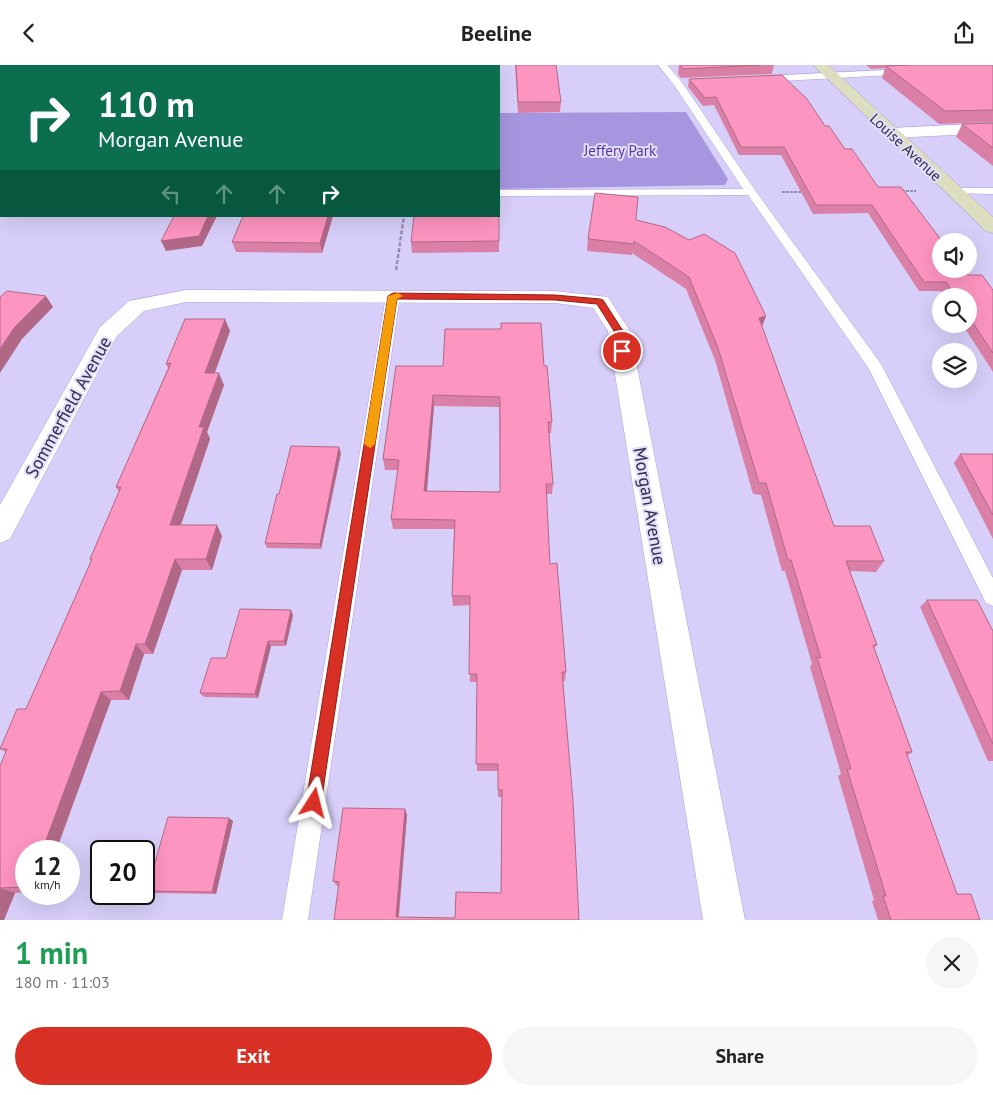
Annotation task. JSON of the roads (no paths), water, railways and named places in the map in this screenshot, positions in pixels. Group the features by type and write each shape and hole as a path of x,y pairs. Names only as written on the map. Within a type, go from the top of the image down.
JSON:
{"street":[{"name":"Louise Avenue","path":"826,71 952,191 993,227"},
{"path":"891,133 993,128"},
{"name":"Sommerfield Avenue","path":"0,531 108,332 136,306 186,296 394,283"},
{"name":"Morgan Avenue","path":"394,283 600,302 618,331 724,920"}],"lane":[{"path":"662,65 682,83 752,192 876,368 993,597"},
{"path":"754,79 826,71 914,72"},
{"path":"952,191 993,191"},
{"path":"500,193 752,192"},
{"path":"295,920 394,283"}],"park label":[{"name":"Jeffery Park","path":"620,150"}]}
